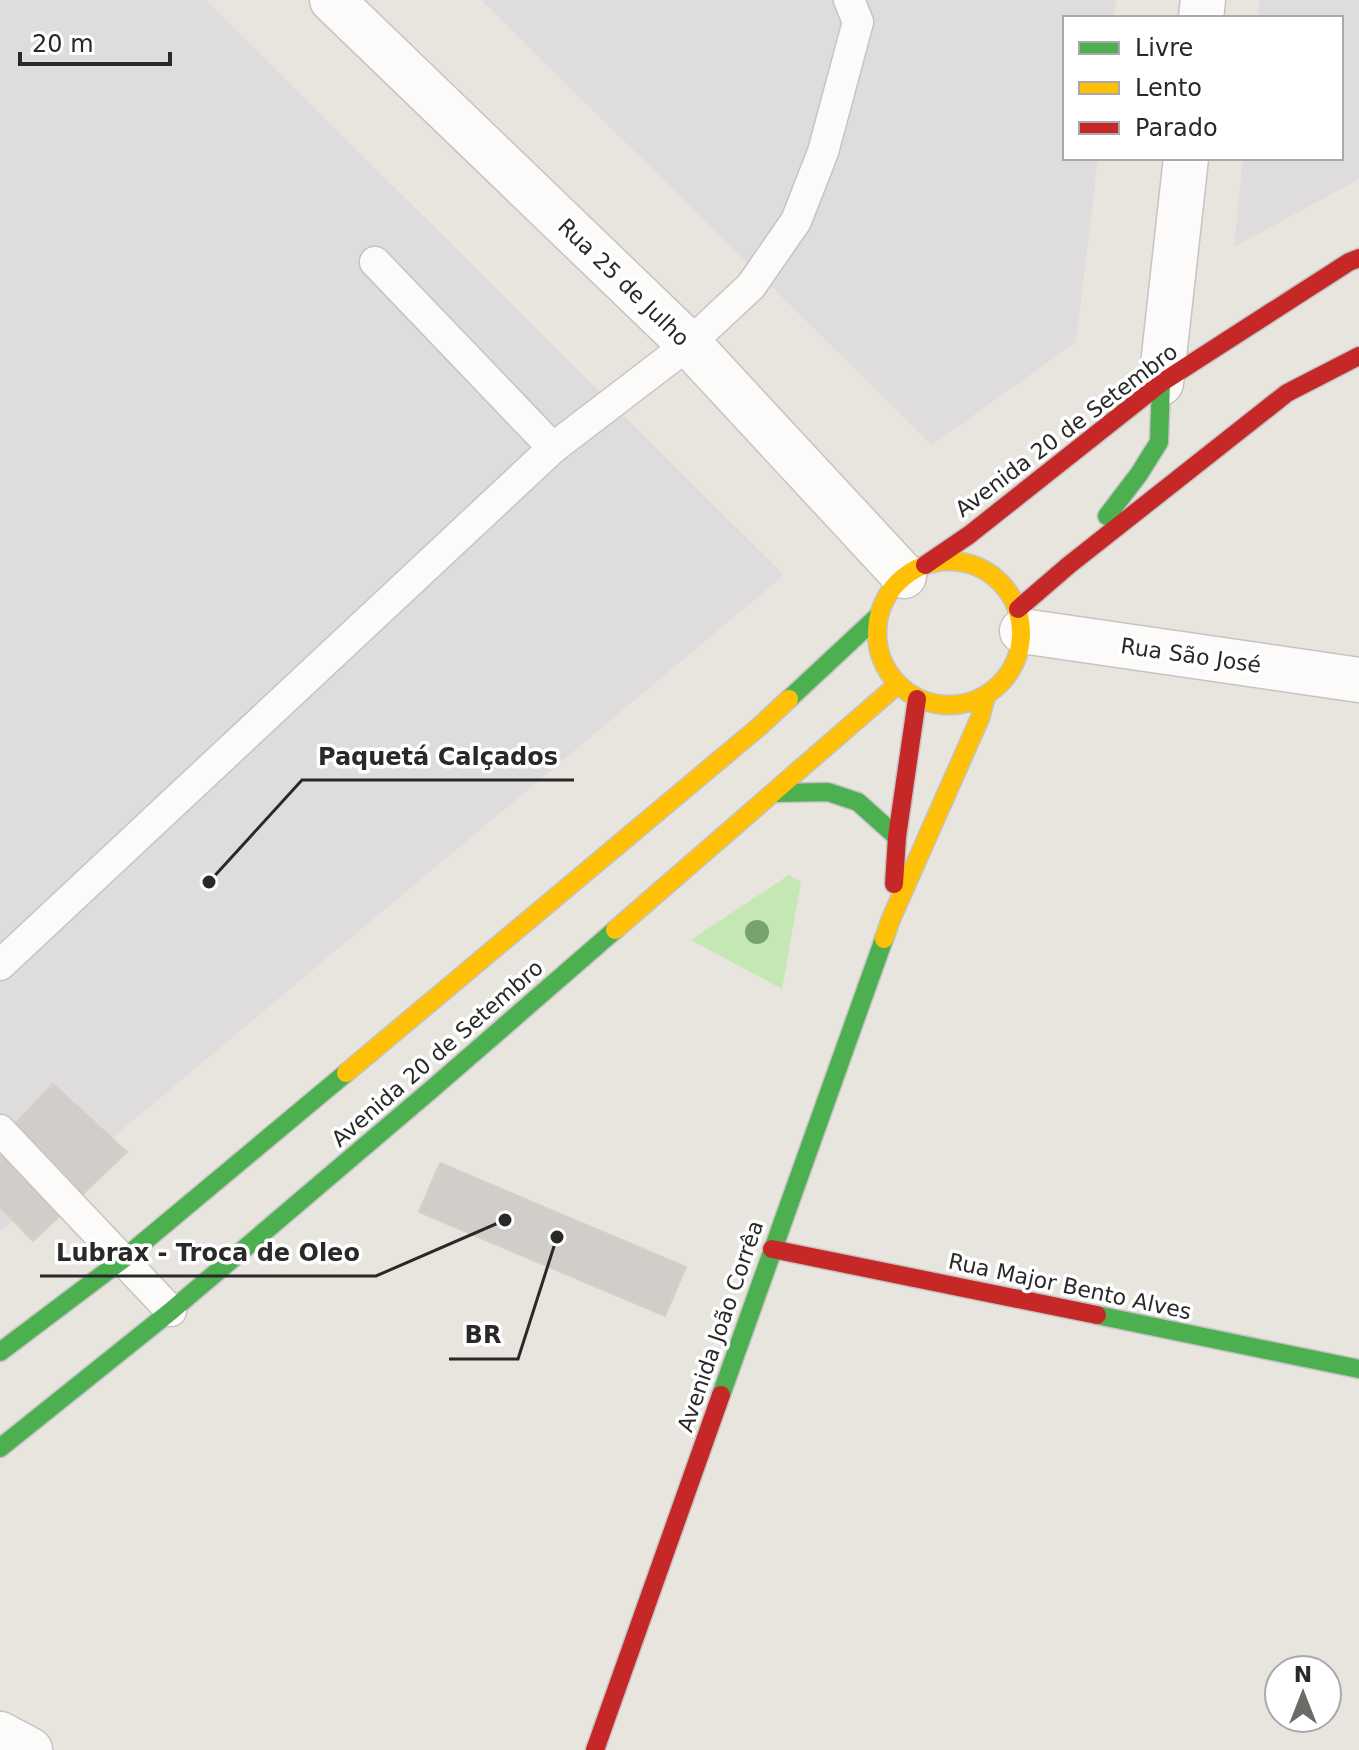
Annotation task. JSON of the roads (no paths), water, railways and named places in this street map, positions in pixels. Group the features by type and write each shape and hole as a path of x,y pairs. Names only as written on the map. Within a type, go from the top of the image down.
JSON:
{"main road":[{"name":"Avenida 20 de Setembro","path":"914,570 969,535 1161,383 1359,258"},
{"path":"1069,565 1287,393 1359,356"},
{"path":"1020,620 1069,565 1139,474 1159,442 1161,383"},
{"path":"947,560 969,564 990,574 1007,589 1020,620 1018,654 1008,676 986,696 964,704 940,706 917,699 897,685 882,665 876,641 877,617 887,595 914,570 947,560"},
{"name":"Avenida 20 de Setembro","path":"0,1352 122,1260 750,734 877,617"},
{"name":"Avenida 20 de Setembro","path":"2,1442 171,1311 897,685"},
{"name":"Avenida João Corrêa","path":"595,1750 891,919 980,718 986,696"},
{"name":"Avenida João Corrêa","path":"891,919 897,837 917,699"},
{"path":"774,793 828,792 858,802 897,837"},
{"name":"Rua Major Bento Alves","path":"772,1249 1359,1369"}],"street":[{"name":"Rua 25 de Julho","path":"332,0 689,344 914,570"},
{"path":"1161,383 1186,160"},
{"name":"Rua São José","path":"1020,620 1359,680"},
{"path":"0,1734 30,1750"}],"lane":[{"path":"0,965 553,448 689,344 751,286 796,221 823,152 858,22 849,0"},
{"path":"375,262 553,448"},
{"path":"0,1130 171,1311"}],"place":[{"name":"Paquetá Calçados","path":"209,882"},
{"name":"Lubrax - Troca de Oleo","path":"505,1220"},
{"name":"BR","path":"557,1237"}]}
